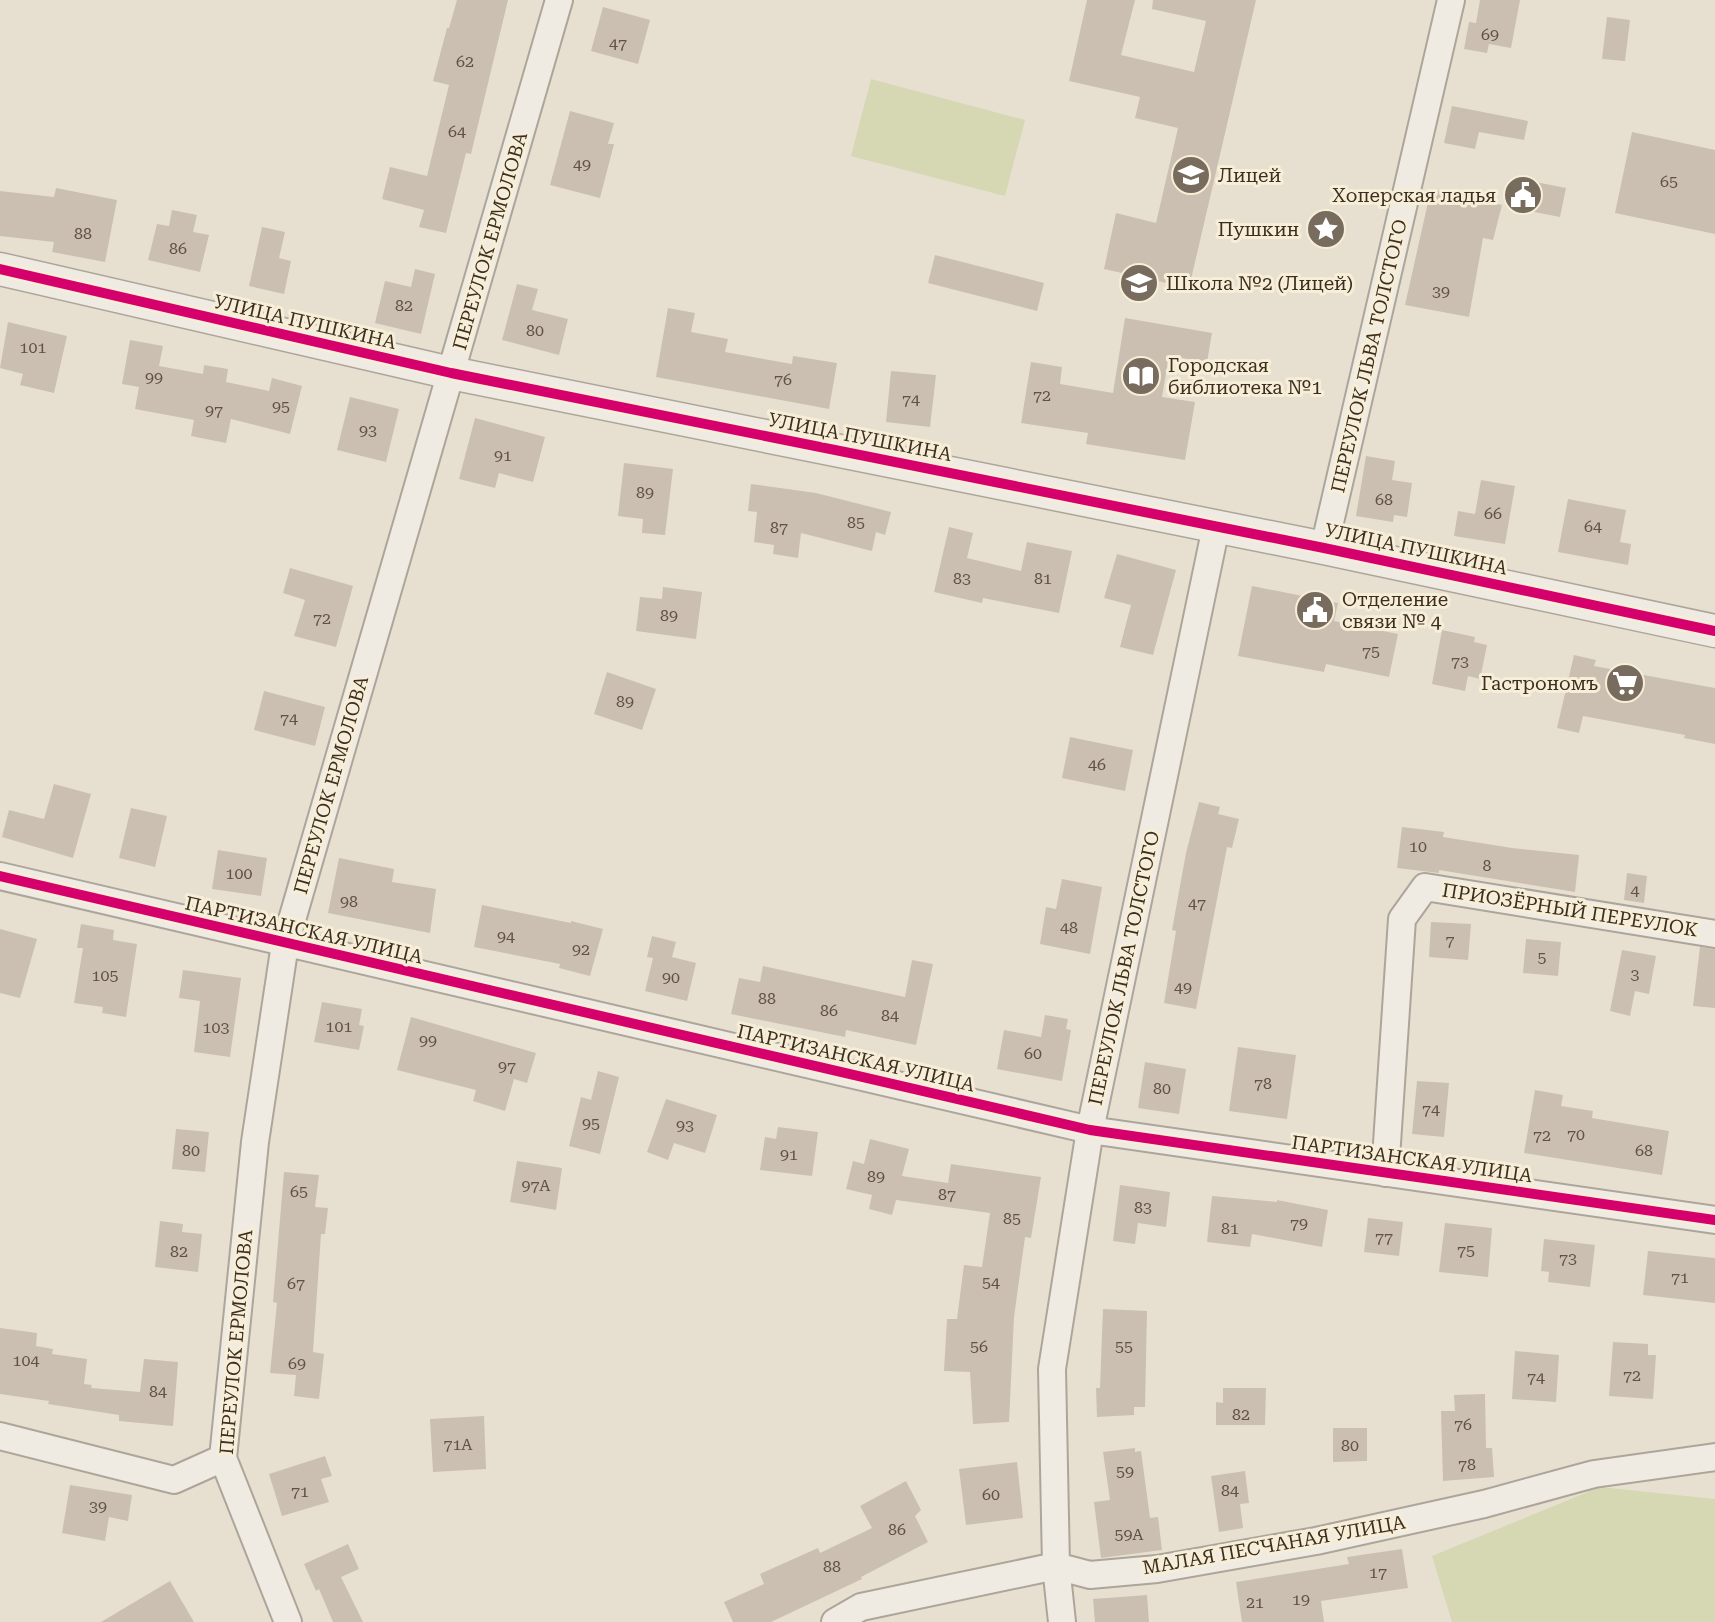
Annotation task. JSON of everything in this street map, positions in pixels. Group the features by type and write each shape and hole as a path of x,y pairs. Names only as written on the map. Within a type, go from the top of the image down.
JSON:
{"street":[{"name":"ПЕРЕУЛОК ЕРМОЛОВА","path":"288,1622 223,1458 255,1142 285,944 559,0"},
{"name":"ПЕРЕУЛОК ЛЬВА ТОЛСТОГО","path":"1324,548 1451,0"},
{"name":"УЛИЦА ПУШКИНА","path":"0,270 451,373 1324,548 1715,631"},
{"name":"ПЕРЕУЛОК ЛЬВА ТОЛСТОГО","path":"1062,1622 1056,1566 1052,1369 1090,1130 1216,527"},
{"name":"ПАРТИЗАНСКАЯ УЛИЦА","path":"0,876 1090,1130 1715,1220"},
{"name":"ПРИОЗЁРНЫЙ ПЕРЕУЛОК","path":"1385,1173 1402,919 1425,887 1715,934"},
{"path":"0,1436 174,1480 223,1458"},
{"name":"МАЛАЯ ПЕСЧАНАЯ УЛИЦА","path":"835,1622 861,1607 1056,1566 1090,1575 1157,1569 1316,1541 1484,1504 1594,1474 1715,1457"}],"green space":[{"path":"871,79 1025,120 1005,196 851,156"},
{"path":"1600,1487 1715,1499 1715,1622 1452,1622 1432,1556"}],"building":[{"path":"457,0 508,0 471,154 466,153 446,233 419,227 424,210 382,199 390,167 427,176 449,85 433,81"},
{"name":"Лицей","path":"1087,0 1135,0 1121,55 1194,72 1206,21 1152,9 1153,0 1256,0 1189,288 1104,269 1116,213 1156,223 1178,128 1135,118 1140,97 1069,81"},
{"path":"1480,0 1520,0 1511,48 1489,44 1487,53 1464,49 1469,22 1476,23"},
{"path":"603,7 650,20 638,64 591,51"},
{"path":"1607,17 1630,20 1625,61 1602,59"},
{"path":"1452,106 1528,121 1524,140 1479,132 1475,149 1444,143"},
{"path":"570,111 614,123 608,144 614,144 600,198 550,185"},
{"path":"1632,132 1715,150 1715,234 1615,213"},
{"path":"1515,178 1566,188 1560,217 1509,207"},
{"path":"56,188 117,200 105,262 52,252 54,242 0,236 0,191 54,197"},
{"path":"1431,189 1502,205 1493,240 1483,238 1469,317 1405,305"},
{"path":"172,210 197,215 193,232 209,235 200,272 148,260 157,224 169,226"},
{"path":"262,227 285,232 279,258 291,261 284,294 249,286"},
{"path":"935,255 1044,283 1037,311 928,283"},
{"path":"415,269 435,274 421,334 375,323 385,281 411,287"},
{"path":"517,284 538,289 532,310 568,319 559,355 502,340"},
{"path":"668,308 695,313 691,332 728,339 725,352 792,364 793,356 837,363 829,409 656,377"},
{"name":"Городская библиотека №1","path":"1125,318 1212,333 1207,362 1169,356 1162,397 1195,402 1185,460 1086,444 1088,433 1021,423 1031,362 1062,367 1060,384 1113,393"},
{"path":"8,322 67,336 54,393 20,385 23,374 0,368"},
{"path":"130,340 163,346 159,366 203,374 204,365 228,369 226,382 269,391 272,378 302,386 290,434 231,419 226,443 191,436 194,420 135,409 139,387 122,384"},
{"path":"891,371 936,375 930,427 886,422"},
{"path":"350,397 399,409 386,462 337,450"},
{"path":"475,418 545,437 533,482 499,473 495,488 459,479"},
{"path":"1366,456 1395,461 1392,480 1412,483 1407,517 1394,515 1393,522 1356,516"},
{"path":"624,463 673,469 665,535 642,533 643,519 618,516"},
{"path":"1481,480 1515,486 1505,544 1454,536 1458,511 1475,514"},
{"path":"751,484 816,493 891,512 885,535 876,532 872,551 801,533 798,558 773,554 774,545 754,542 757,512 748,511"},
{"path":"1568,499 1626,510 1620,542 1631,544 1628,565 1558,552"},
{"path":"949,527 973,533 967,558 1021,571 1027,542 1072,551 1059,613 983,598 982,603 934,592"},
{"path":"1117,554 1176,570 1153,655 1120,647 1131,605 1104,598"},
{"path":"290,568 353,586 336,647 294,636 305,600 283,593"},
{"path":"1252,586 1338,603 1334,621 1398,634 1389,677 1326,664 1324,672 1238,656"},
{"path":"663,587 702,592 696,639 636,631 640,597 662,599"},
{"path":"1442,630 1475,637 1474,642 1487,645 1480,679 1468,676 1465,691 1432,684"},
{"path":"1574,655 1596,660 1594,666 1715,688 1715,744 1684,738 1685,735 1583,716 1579,733 1557,728"},
{"path":"607,672 656,689 642,730 594,714"},
{"path":"264,691 325,707 315,746 254,730"},
{"path":"1070,737 1133,750 1125,791 1062,778"},
{"path":"54,784 91,794 73,858 2,837 9,810 44,819"},
{"path":"1199,802 1220,807 1218,814 1239,819 1232,848 1227,847 1196,1009 1164,1003 1176,931 1172,930 1186,853"},
{"path":"131,808 167,816 155,867 119,858"},
{"path":"1402,827 1444,832 1443,837 1512,848 1579,855 1575,892 1439,870 1439,873 1397,868"},
{"path":"218,850 267,858 261,896 212,889"},
{"path":"339,858 394,869 392,882 436,889 430,933 328,913"},
{"path":"1627,873 1647,876 1644,903 1624,900"},
{"path":"1062,879 1102,887 1090,954 1040,944 1046,907 1056,909"},
{"path":"482,905 603,929 590,976 559,968 560,964 474,947"},
{"path":"1431,922 1471,924 1468,960 1429,957"},
{"path":"81,924 114,930 113,940 137,944 126,1017 102,1013 103,1007 74,1003 83,948 77,948"},
{"path":"0,929 37,939 20,998 0,993"},
{"path":"652,936 676,942 672,957 696,963 687,1001 645,991 653,958 647,957"},
{"path":"1526,939 1561,942 1558,976 1523,973"},
{"path":"1700,947 1715,949 1715,1008 1693,1006"},
{"path":"1622,950 1656,956 1649,994 1635,991 1630,1016 1610,1011"},
{"path":"912,960 933,964 916,1045 846,1030 845,1037 731,1014 739,978 760,982 763,966 905,997"},
{"path":"183,970 241,978 230,1057 194,1052 200,1001 179,998"},
{"path":"322,1002 362,1009 359,1025 364,1026 359,1050 314,1042"},
{"path":"1045,1015 1068,1019 1066,1029 1071,1030 1062,1081 997,1069 1004,1030 1041,1037"},
{"path":"411,1017 536,1053 527,1083 514,1079 505,1111 473,1101 476,1090 397,1070"},
{"path":"1238,1047 1296,1055 1287,1119 1229,1111"},
{"path":"1145,1062 1186,1069 1179,1114 1138,1108"},
{"path":"598,1071 619,1077 600,1154 569,1146 581,1097 591,1100"},
{"path":"1417,1081 1449,1083 1444,1137 1412,1134"},
{"path":"1535,1090 1563,1095 1561,1106 1593,1111 1592,1118 1669,1131 1662,1175 1524,1153"},
{"path":"666,1099 717,1115 705,1153 674,1143 668,1160 647,1152"},
{"path":"778,1127 818,1132 812,1176 760,1170 765,1137 776,1139"},
{"path":"176,1129 209,1132 205,1172 172,1169"},
{"path":"870,1139 909,1149 902,1176 948,1183 951,1164 1041,1177 1031,1238 1025,1237 1014,1317 1009,1422 973,1424 970,1372 944,1371 947,1319 957,1319 964,1265 982,1267 990,1213 896,1200 892,1215 869,1209 872,1195 846,1189 853,1161 864,1164"},
{"path":"517,1161 562,1168 556,1210 510,1202"},
{"path":"284,1172 319,1175 315,1207 328,1208 325,1234 321,1234 313,1352 324,1354 319,1399 294,1396 296,1375 270,1373 277,1303 273,1302"},
{"path":"1120,1185 1170,1192 1166,1227 1138,1223 1135,1244 1113,1241"},
{"path":"1212,1196 1277,1200 1328,1210 1322,1247 1252,1234 1250,1247 1207,1242"},
{"path":"1368,1218 1403,1222 1399,1256 1364,1252"},
{"path":"160,1221 183,1224 182,1232 202,1234 198,1272 155,1267"},
{"path":"1445,1223 1492,1228 1488,1277 1439,1272"},
{"path":"1544,1239 1595,1245 1590,1287 1548,1282 1549,1272 1541,1271"},
{"path":"1648,1251 1715,1258 1715,1303 1643,1295"},
{"path":"1103,1309 1147,1311 1145,1407 1134,1407 1134,1415 1097,1417 1096,1388 1100,1388"},
{"path":"0,1328 37,1333 36,1346 53,1349 52,1354 87,1359 84,1384 92,1385 91,1388 140,1392 144,1359 178,1362 173,1426 119,1421 119,1415 0,1394"},
{"path":"1613,1342 1648,1344 1648,1355 1656,1355 1653,1399 1609,1396"},
{"path":"1515,1351 1559,1355 1556,1402 1512,1399"},
{"path":"1223,1388 1266,1388 1265,1425 1216,1425 1216,1402 1223,1403"},
{"path":"1485,1394 1486,1448 1492,1448 1494,1477 1443,1481 1441,1411 1455,1411 1454,1395"},
{"path":"484,1416 486,1469 433,1472 430,1419"},
{"path":"1333,1428 1367,1428 1367,1461 1333,1462"},
{"path":"1135,1448 1135,1452 1141,1451 1150,1518 1158,1517 1162,1550 1101,1558 1094,1502 1110,1500 1103,1452"},
{"path":"325,1456 332,1476 321,1479 329,1502 282,1516 269,1474"},
{"path":"1017,1462 1023,1518 966,1525 959,1469"},
{"path":"1245,1471 1249,1503 1240,1504 1243,1528 1219,1532 1211,1476"},
{"path":"906,1481 921,1510 915,1516 928,1542 861,1577 862,1579 771,1622 733,1622 724,1602 764,1584 760,1574 818,1548 820,1553 872,1528 860,1506"},
{"path":"70,1485 132,1495 128,1521 109,1517 105,1541 62,1533"},
{"path":"348,1544 359,1569 341,1577 363,1622 333,1622 319,1589 316,1591 304,1564"},
{"path":"1402,1549 1408,1588 1321,1601 1324,1622 1242,1622 1236,1582 1349,1564 1347,1557"},
{"path":"170,1581 194,1622 101,1622"},
{"path":"1147,1595 1149,1622 1095,1622 1093,1599"}],"cycle path":[{"path":"0,269 451,373 1324,548 1715,631"},
{"path":"0,876 1090,1130 1715,1220"}],"place":[{"name":"Лицей","path":"1191,175"},
{"name":"Хоперская ладья","path":"1523,195"},
{"name":"Пушкин","path":"1326,229"},
{"name":"Школа №2 (Лицей)","path":"1139,283"},
{"name":"Городская библиотека №1","path":"1141,376"},
{"name":"Отделение связи № 4","path":"1315,610"},
{"name":"Гастрономъ","path":"1625,683"}]}
